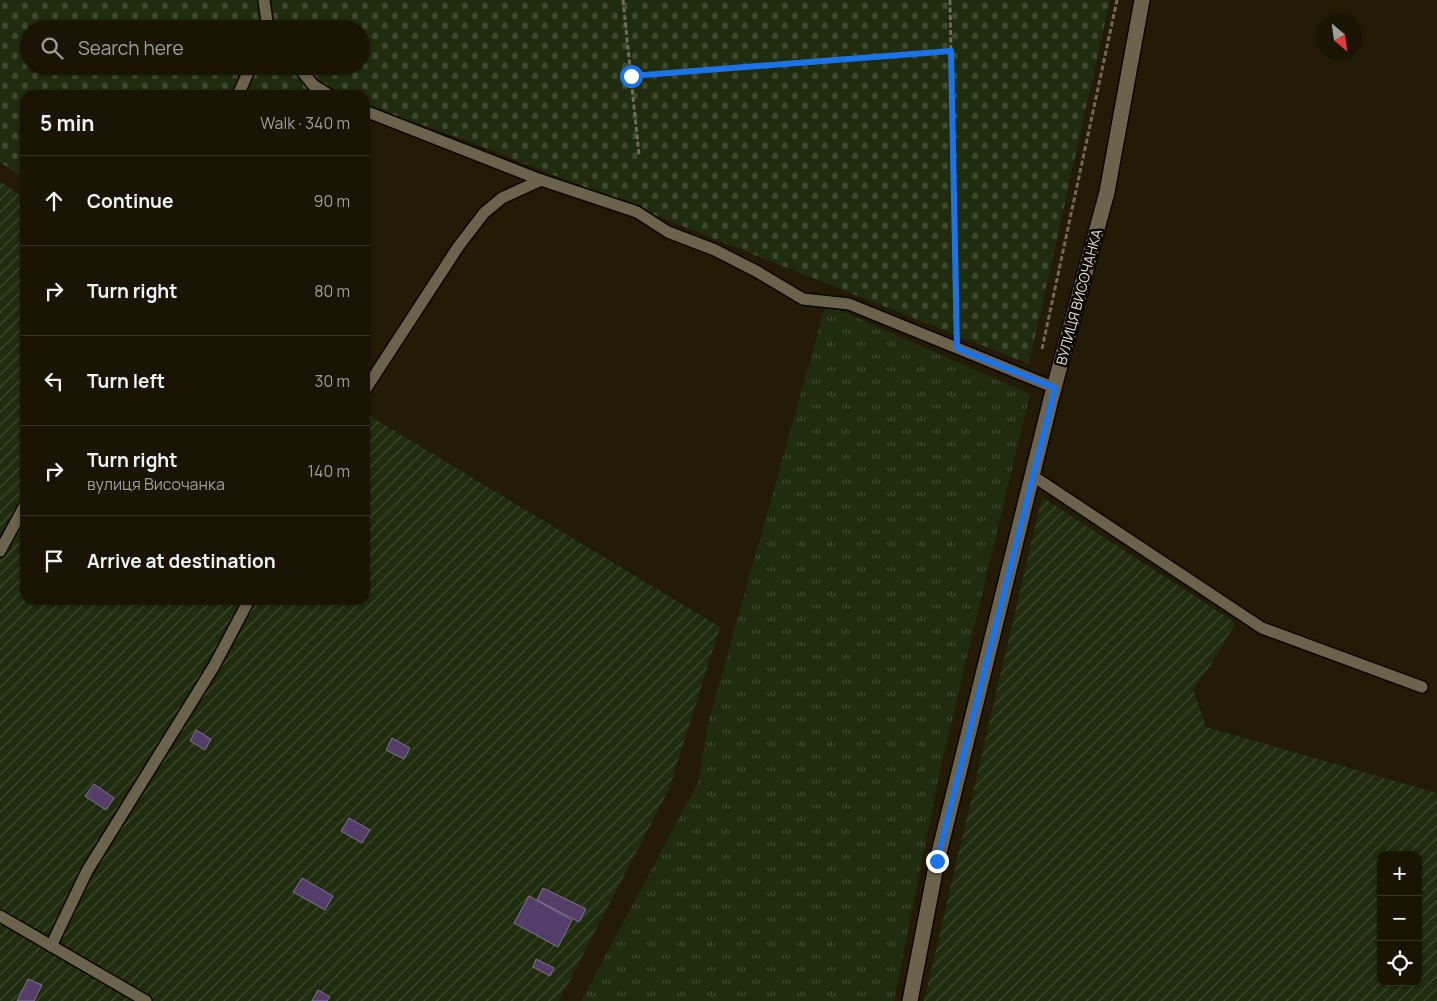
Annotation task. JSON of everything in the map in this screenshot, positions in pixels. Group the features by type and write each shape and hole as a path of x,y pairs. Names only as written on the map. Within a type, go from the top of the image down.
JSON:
{"street":[{"name":"ВУЛИЦЯ ВИСОЧАНКА","path":"910,1001 937,861 1055,388 1107,192 1142,0"}],"lane":[{"path":"264,0 267,20"},
{"path":"240,90 247,75"},
{"path":"305,75 313,85 321,90"},
{"path":"370,113 541,180 637,212 668,232 716,250 803,299 849,304 1055,388"},
{"path":"370,382 458,247 484,213 502,198 541,180"},
{"path":"1033,476 1262,628 1422,687"},
{"path":"0,551 20,514"},
{"path":"51,946 87,870 214,666 245,605"},
{"path":"0,916 146,1001"}],"path":[{"path":"623,0 639,155"},
{"path":"950,0 957,348"},
{"path":"1035,380 1117,0"},
{"path":"631,76 951,51"}],"green space":[{"path":"0,0 1110,0 1029,364 463,139 375,109 370,116 370,90 20,90 20,176 0,162"},
{"path":"0,181 20,195 20,605 370,605 370,416 720,627 669,789 559,1001 0,1001"},
{"path":"826,304 1030,394 941,766 894,1001 581,1001 699,781 707,727"},
{"path":"1042,497 1236,623 1208,669 1193,689 1206,727 1437,793 1437,1001 924,1001"}],"building":[{"path":"196,730 211,739 205,750 190,741"},
{"path":"392,738 410,748 404,759 386,750"},
{"path":"94,784 114,798 106,810 85,796"},
{"path":"349,818 370,830 362,843 341,831"},
{"path":"302,878 333,896 325,910 293,892"},
{"path":"543,888 586,909 579,922 537,900"},
{"path":"529,896 572,920 558,947 514,923"},
{"path":"536,959 554,968 550,976 533,967"},
{"path":"28,979 42,985 34,1001 17,1001"},
{"path":"318,990 330,997 327,1001 312,1001"}],"route":[{"path":"631,76 951,51 957,348 1055,388 937,861"}]}
